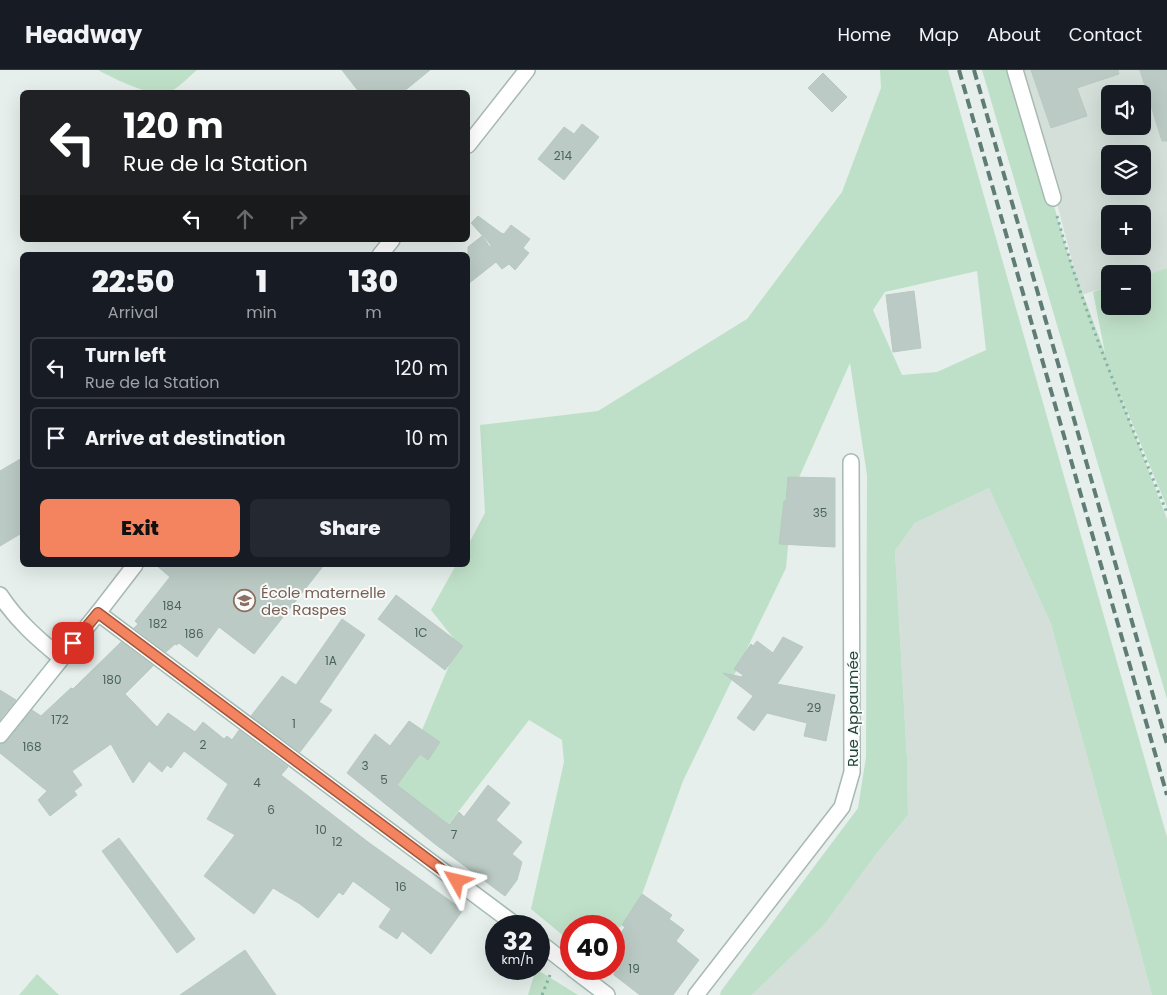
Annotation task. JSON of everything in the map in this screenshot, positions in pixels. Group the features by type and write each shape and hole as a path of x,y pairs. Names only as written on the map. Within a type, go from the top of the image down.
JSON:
{"street":[{"path":"470,142 527,70"},
{"path":"1015,70 1053,198"},
{"path":"382,252 390,242"},
{"name":"Rue Appaumée","path":"696,995 842,807 850,781 852,772 852,462"},
{"path":"0,735 134,567"},
{"path":"0,596 11,612 36,638 61,658"},
{"path":"98,613 502,915"},
{"path":"550,951 560,959"},
{"path":"588,980 607,995"}],"path":[{"path":"1053,198 1067,251 1102,356 1167,513"}],"shaded area":[{"path":"1022,70 1167,70 1167,268 1151,273 1151,265 1101,265 1101,289 1081,295"},
{"path":"989,488 1051,624 1152,995 752,995 825,924 877,853 908,815 907,758 895,551 915,523"}],"green space":[{"path":"98,70 197,70 173,90 143,90"},
{"path":"880,70 948,70 1167,837 1167,995 1152,995 1051,624 989,488 915,523 895,551 907,758 908,815 877,853 825,924 752,995 720,995 721,991 858,808 866,757 867,475 850,363 793,491 786,568 683,781 636,911 625,922 625,915 560,915 560,933 550,925 550,915 538,915 531,909 564,762 562,740 529,720 435,842 382,801 405,771 458,644 431,610 455,567 470,567 470,541 485,513 480,425 598,411 747,319 842,192 881,88","holes":["977,271 986,350 937,372 902,375 873,310 885,292"]},
{"path":"982,70 1015,70 1067,251 1105,353 1093,292 1101,289 1101,315 1151,315 1151,273 1167,268 1167,507 1115,382 1167,519 1167,699"},
{"path":"37,974 59,995 19,995"},
{"path":"550,978 578,995 528,995 533,980 550,980"}],"building":[{"path":"342,70 430,70 405,90 357,90"},
{"path":"1031,70 1118,70 1119,74 1077,88 1087,116 1051,128"},
{"path":"1140,70 1167,70 1167,141 1162,141 1151,106 1151,85 1145,85"},
{"path":"823,73 847,97 832,112 808,88"},
{"path":"582,124 599,137 564,180 538,159 564,127 574,134"},
{"path":"478,216 504,234 511,225 530,239 523,248 529,253 515,270 509,264 502,269 496,262 470,282 470,252 468,252 468,247 482,236 490,247 491,245 471,223"},
{"path":"914,291 921,348 893,352 886,295"},
{"path":"20,459 20,534 0,546 0,471"},
{"path":"788,477 835,478 835,547 779,544"},
{"name":"École maternelle des Raspes","path":"158,567 322,567 254,654 219,627 197,657 179,643 166,652 134,628 138,624 135,621 170,577"},
{"path":"396,595 463,646 445,670 378,619"},
{"path":"342,619 365,635 319,702 332,710 300,752 251,716 282,676 296,685"},
{"path":"783,637 803,647 777,684 835,695 826,741 804,736 807,723 767,713 754,731 737,718 753,696 723,673 742,677 743,675 734,669 751,644 753,646 757,641 773,653"},
{"path":"121,642 153,666 125,694 157,727 168,713 195,732 203,722 224,739 227,736 232,740 239,730 288,767 281,775 368,842 463,910 431,954 402,931 397,939 379,927 391,909 353,881 343,895 339,892 318,918 300,904 273,888 254,914 204,876 235,835 207,819 228,784 184,751 171,768 167,765 162,772 149,761 133,783 111,744 72,771 82,785 74,791 77,795 50,816 38,800 47,791 0,753 0,744 7,741 32,710 41,716 71,688 73,689"},
{"path":"0,690 16,700 0,720"},
{"path":"409,721 440,742 428,760 420,754 397,785 449,825 459,812 464,817 488,785 510,803 496,820 522,842 512,854 522,862 517,880 505,896 435,844 347,773 375,734 390,746"},
{"path":"119,838 195,939 177,953 102,851"},
{"path":"642,894 672,915 669,919 684,930 676,941 699,960 673,995 640,995 620,980 625,980 625,920"},
{"path":"245,950 276,995 180,995"}],"railway":[{"path":"959,70 1167,795"},
{"path":"974,70 1167,744"}],"place":[{"name":"École maternelle des Raspes","path":"245,601"}],"route":[{"path":"73,643 98,613 457,881"}]}
